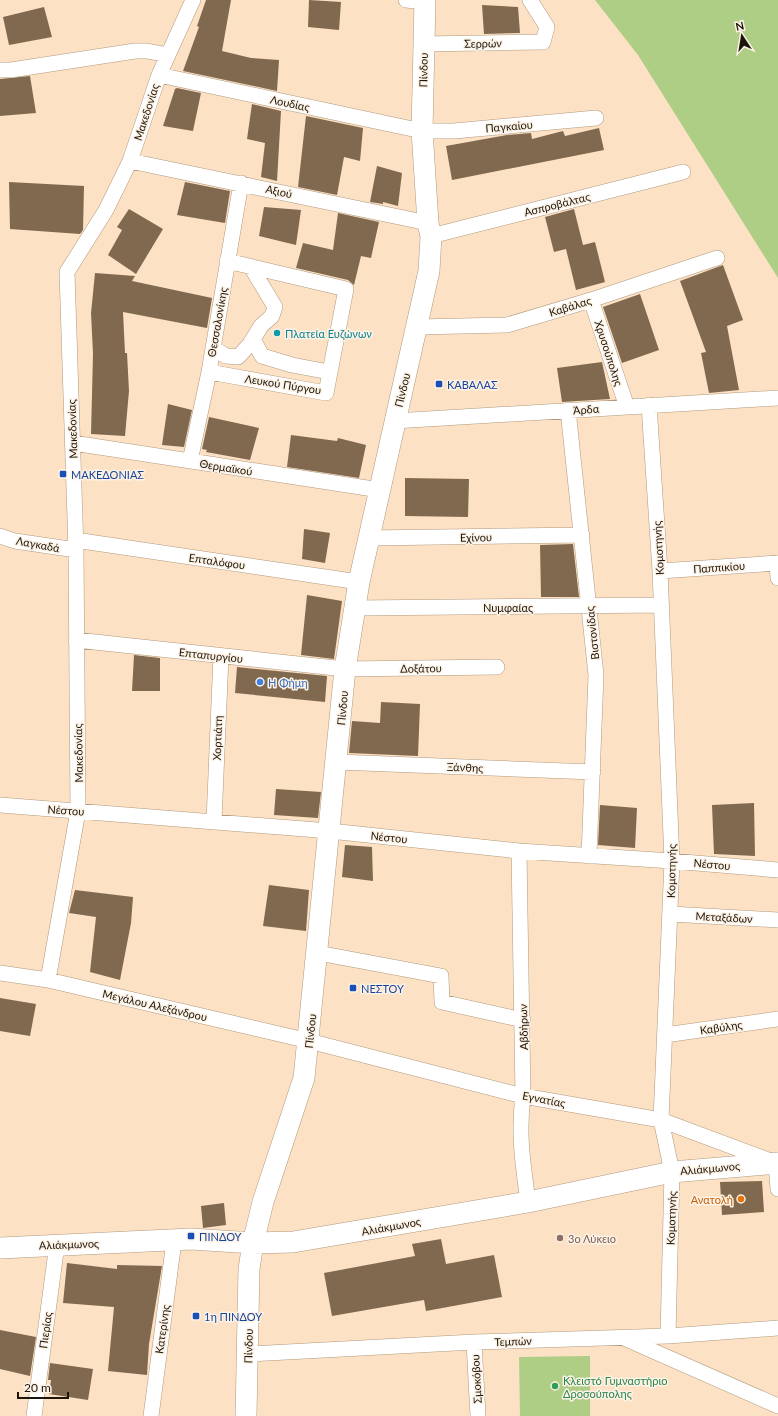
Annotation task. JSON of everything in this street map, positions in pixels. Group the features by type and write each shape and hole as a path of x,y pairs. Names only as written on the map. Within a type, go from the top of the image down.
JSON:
{"street":[{"name":"Μακεδονίας","path":"48,980 78,811 73,443 67,272 106,210 130,161 159,75 193,0"},
{"name":"Σερρών","path":"424,44 543,42 547,27 530,0"},
{"name":"Πίνδου","path":"246,1416 249,1269 253,1243 262,1202 304,1078 318,953 345,669 359,582 394,421 429,271 430,229 422,131 424,44 419,1"},
{"path":"0,70 11,70 135,51 147,51 168,55"},
{"name":"Λουδίας","path":"159,75 422,131"},
{"name":"Παγκαίου","path":"422,131 454,132 596,118"},
{"name":"Αξιού","path":"130,161 241,183 430,229"},
{"name":"Ασπροβάλτας","path":"430,229 683,172"},
{"name":"Θεσσαλονίκης","path":"190,461 209,372 241,183"},
{"name":"Καβάλας","path":"417,327 507,325 591,300 716,258"},
{"name":"Λευκού Πύργου","path":"209,372 326,393 346,289 228,261"},
{"path":"213,348 226,356 238,357 253,339 261,326 272,316 276,307 251,267"},
{"name":"Χρυσούπολης","path":"591,300 627,407"},
{"path":"253,339 262,356 292,365 330,372"},
{"name":"Άρδα","path":"394,421 778,398"},
{"name":"Κομοτηνής","path":"650,405 660,571 672,861 661,1120 672,1172 668,1336"},
{"name":"Βιστονίδας","path":"568,410 590,606 596,675 589,856"},
{"name":"Θερμαϊκού","path":"73,443 380,490"},
{"name":"Εχίνου","path":"369,538 582,535"},
{"name":"Λαγκαδά","path":"0,536 15,541 75,545"},
{"name":"Επταλόφου","path":"75,545 359,582"},
{"name":"Παππικίου","path":"660,571 778,568"},
{"name":"Νυμφαίας","path":"355,608 661,605"},
{"name":"Επταπυργίου","path":"76,640 345,669"},
{"name":"Χορτιάτη","path":"214,821 221,656"},
{"name":"Δοξάτου","path":"345,669 497,667"},
{"name":"Ξάνθης","path":"337,762 593,772"},
{"name":"Νέστου","path":"0,805 330,831 520,851 778,870"},
{"name":"Αβδήρων","path":"520,851 524,1096 520,1121 521,1151 528,1202"},
{"name":"Μεταξάδων","path":"670,914 778,920"},
{"path":"318,953 441,976 442,1002 523,1020"},
{"name":"Μεγάλου Αλεξάνδρου","path":"0,973 48,980 309,1041"},
{"name":"Καβύλης","path":"665,1035 778,1019"},
{"name":"Εγνατίας","path":"309,1041 524,1096 661,1120 777,1163"},
{"path":"777,1163 778,1189"},
{"name":"Αλιάκμωνος","path":"0,1248 57,1244 174,1241 191,1239 253,1243 293,1242 528,1202 672,1172 777,1163"},
{"name":"Κατερίνης","path":"151,1416 174,1241"},
{"name":"Πιερίας","path":"34,1416 57,1244"},
{"name":"Τεμπών","path":"248,1354 474,1342 668,1336 778,1328"},
{"path":"622,1337 778,1406"},
{"name":"Σμοκόβου","path":"474,1342 478,1416"}],"green space":[{"path":"595,0 778,0 778,278 638,55"},
{"name":"Κλειστό Γυμναστήριο Δροσούπολης","path":"590,1356 590,1416 520,1416 519,1357"}],"building":[{"path":"206,0 231,0 222,51 251,58 279,60 277,91 183,71 199,27 197,26"},
{"path":"309,0 341,2 339,30 308,27"},
{"path":"482,5 518,7 520,33 484,34"},
{"path":"44,7 52,37 9,45 3,17"},
{"path":"30,76 36,113 0,116 0,79"},
{"path":"177,88 201,93 193,131 163,126 175,89"},
{"path":"252,104 281,111 277,181 261,177 265,143 247,139"},
{"path":"306,116 363,128 360,161 344,157 337,195 298,187"},
{"path":"599,128 604,150 452,180 446,146 507,135 531,133 532,139 563,131 565,136"},
{"path":"377,166 402,173 398,206 383,202 383,204 370,202"},
{"path":"9,182 84,186 83,230 80,234 10,229"},
{"path":"185,182 230,191 225,223 177,215"},
{"path":"264,207 301,210 296,245 259,236"},
{"path":"129,209 163,229 136,274 108,255 122,230 117,227"},
{"path":"574,209 583,245 595,242 605,282 576,290 566,249 554,252 545,217"},
{"path":"338,213 379,222 371,258 361,256 354,285 348,280 296,268 303,243 333,250"},
{"path":"723,265 743,320 727,326 739,390 709,393 701,353 706,352 680,281"},
{"path":"95,273 135,276 132,281 212,298 207,328 123,312 129,391 125,436 91,434 93,354 91,313"},
{"path":"640,294 659,350 622,363 603,307"},
{"path":"602,362 610,399 562,402 557,368"},
{"path":"168,404 192,410 184,447 162,445"},
{"path":"209,417 259,428 250,460 206,452 207,450 202,449"},
{"path":"291,435 337,441 338,438 366,445 359,478 287,467"},
{"path":"405,478 469,479 468,517 405,516"},
{"path":"304,529 330,533 325,563 302,559"},
{"path":"573,544 579,597 541,597 540,545"},
{"path":"307,595 342,601 334,659 301,655"},
{"path":"134,655 160,658 160,691 132,691"},
{"path":"237,667 327,676 325,702 235,693"},
{"path":"381,702 420,704 418,756 349,753 352,721 380,723"},
{"path":"276,789 321,792 318,818 274,815"},
{"path":"754,803 755,856 714,854 712,805"},
{"path":"600,805 637,808 635,848 598,845"},
{"path":"345,845 372,847 373,881 342,877"},
{"path":"269,885 309,890 306,931 263,926"},
{"path":"75,890 133,897 131,923 120,980 90,972 96,917 69,913"},
{"path":"0,998 36,1004 30,1036 0,1031"},
{"path":"762,1181 764,1212 722,1215 720,1182"},
{"path":"224,1203 226,1225 203,1228 201,1206"},
{"path":"441,1239 446,1264 494,1255 502,1297 426,1311 424,1300 332,1316 324,1273 415,1256 412,1244"},
{"path":"67,1263 117,1269 117,1265 162,1266 149,1344 147,1375 108,1371 114,1307 63,1303"},
{"path":"0,1330 36,1337 30,1376 0,1369"},
{"path":"50,1363 93,1369 88,1400 49,1394 51,1380 48,1380"}],"place":[{"name":"Πλατεία Ευζώνων","path":"277,333"},
{"name":"ΚΑΒΑΛΑΣ","path":"439,384"},
{"name":"ΜΑΚΕΔΟΝΙΑΣ","path":"63,474"},
{"name":"Η Φήμη","path":"260,682"},
{"name":"ΝΕΣΤΟΥ","path":"353,988"},
{"name":"Ανατολή","path":"741,1199"},
{"name":"ΠΙΝΔΟΥ","path":"191,1236"},
{"name":"3ο Λύκειο","path":"560,1238"},
{"name":"1η ΠΙΝΔΟΥ","path":"196,1316"},
{"name":"Κλειστό Γυμναστήριο Δροσούπολης","path":"555,1386"}]}
